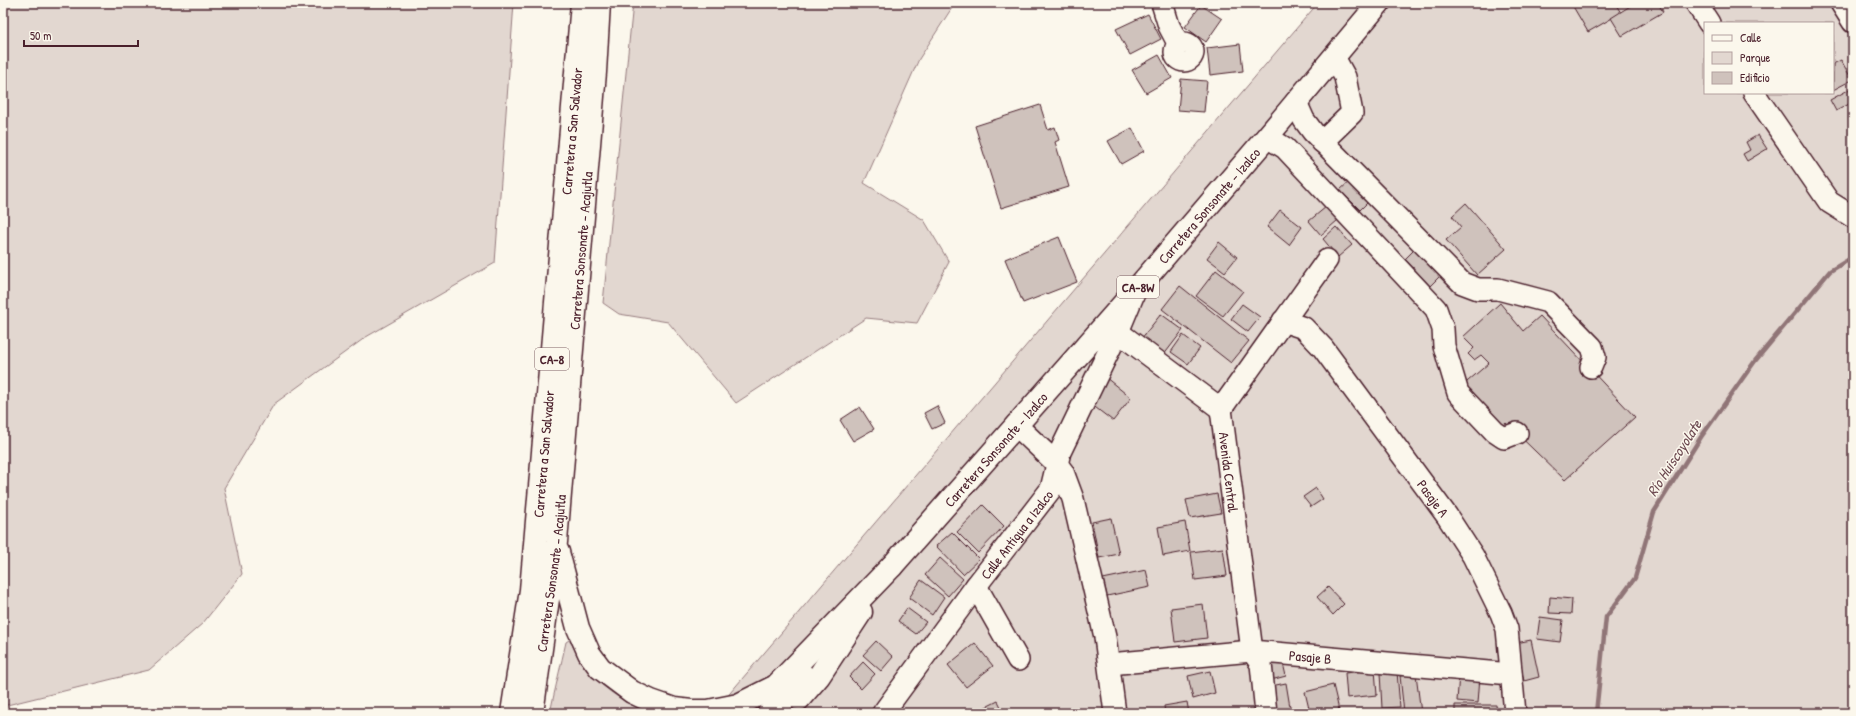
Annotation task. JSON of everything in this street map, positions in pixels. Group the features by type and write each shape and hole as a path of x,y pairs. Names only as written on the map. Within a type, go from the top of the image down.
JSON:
{"main road":[{"name":"Carretera a San Salvador","path":"512,713 531,590 582,3"},
{"name":"Carretera Sonsonate - Acajutla","path":"532,713 556,542 595,80 599,3"},
{"name":"Carretera Sonsonate - Izalco","path":"892,566 1134,292 1267,137 1379,3"},
{"path":"556,542 578,628 589,653 600,668 632,692 651,701 674,708 691,711 708,711 738,705 776,686 892,566"},
{"path":"769,713 784,700 892,566"},
{"path":"786,713 818,676 892,566"}],"street":[{"path":"1162,3 1162,8 1169,26 1179,45"},
{"path":"1841,3 1853,22"},
{"path":"1699,4 1708,22"},
{"path":"1322,142 1352,113 1345,77 1334,57"},
{"path":"1755,94 1829,202 1853,217"},
{"path":"1296,102 1304,120 1322,142 1462,283 1478,288 1498,289 1548,302 1592,347 1595,357 1591,367"},
{"path":"1267,137 1285,148 1436,309 1443,329 1444,346 1458,393 1496,432 1504,438 1516,433"},
{"path":"1118,332 1220,409 1327,260"},
{"name":"Calle Antigua a Izalco","path":"882,713 976,586 1051,489 1055,479 1056,463 1060,452 1118,332 1134,292"},
{"name":"Pasaje A","path":"1283,321 1304,328 1323,348 1447,516 1473,556 1501,613 1507,629 1515,713"},
{"name":"Avenida Central","path":"1220,409 1252,651 1261,664 1266,713"},
{"path":"1016,425 1056,463 1063,472 1073,499 1105,637 1115,713"},
{"path":"976,586 1018,660"},
{"name":"Pasaje B","path":"1109,664 1252,651 1511,674"}],"green space":[{"path":"3,3 514,3 495,263 366,337 274,404 224,488 242,574 203,623 149,670 3,706"},
{"path":"633,3 955,3 919,59 864,183 924,220 949,262 917,323 866,318 736,403 668,322 619,314 603,303"},
{"path":"1318,3 1853,3 1853,713 713,713"},
{"path":"569,640 580,661 602,685 630,704 649,713 550,713 566,642"}],"building":[{"path":"1117,3 1145,3 1144,8"},
{"path":"1571,3 1615,3 1621,13 1588,32"},
{"path":"1635,3 1658,3 1663,12 1622,36 1611,18"},
{"path":"1201,5 1222,19 1206,42 1185,27"},
{"path":"1148,14 1161,39 1130,55 1116,29"},
{"path":"1240,44 1243,71 1210,75 1207,48"},
{"path":"1159,55 1172,78 1146,93 1132,70"},
{"path":"1841,60 1852,80 1834,89 1834,64"},
{"path":"1181,79 1207,81 1204,112 1178,110"},
{"path":"1850,89 1853,95 1853,102 1836,111 1830,100"},
{"path":"1040,105 1048,130 1055,127 1059,140 1055,142 1069,187 1001,208 975,126"},
{"path":"1132,128 1144,151 1121,164 1108,141"},
{"path":"1758,135 1767,149 1747,161 1743,154 1750,150 1746,142"},
{"path":"1351,180 1370,200 1360,210 1340,190"},
{"path":"1466,203 1506,249 1477,275 1446,240 1461,227 1452,216"},
{"path":"1326,207 1338,220 1321,235 1309,221"},
{"path":"1280,210 1302,227 1289,245 1267,227"},
{"path":"1336,227 1352,245 1338,257 1323,239"},
{"path":"1059,237 1077,282 1023,303 1005,259"},
{"path":"1219,242 1237,257 1225,272 1207,258"},
{"path":"1415,249 1440,276 1430,286 1405,259"},
{"path":"1216,270 1243,291 1223,316 1196,296"},
{"path":"1180,286 1249,341 1231,363 1162,309"},
{"path":"1500,303 1523,331 1540,316 1635,417 1565,480 1506,423 1500,429 1461,387 1489,363 1481,355 1474,360 1468,354 1474,348 1463,337"},
{"path":"1242,304 1260,317 1248,332 1231,319"},
{"path":"1161,314 1183,330 1163,356 1141,339"},
{"path":"1183,335 1200,348 1188,364 1171,352"},
{"path":"1105,377 1131,398 1113,421 1087,401"},
{"path":"937,406 945,423 932,429 924,413"},
{"path":"860,407 874,429 853,441 840,420"},
{"path":"1316,488 1323,499 1311,507 1303,497"},
{"path":"1217,494 1221,513 1190,518 1186,500"},
{"path":"983,505 1004,526 978,553 957,532"},
{"path":"1111,518 1119,554 1099,558 1092,522"},
{"path":"1185,522 1190,551 1163,556 1158,527"},
{"path":"952,532 979,559 963,574 936,546"},
{"path":"1223,548 1227,576 1195,580 1191,552"},
{"path":"940,558 963,579 948,596 925,575"},
{"path":"1146,570 1150,587 1107,596 1103,579"},
{"path":"921,580 944,597 932,615 909,598"},
{"path":"1328,587 1344,604 1333,615 1317,597"},
{"path":"1550,597 1572,599 1571,614 1549,613"},
{"path":"1203,604 1207,638 1175,642 1171,608"},
{"path":"907,608 926,622 916,634 898,621"},
{"path":"1540,617 1563,620 1560,642 1537,639"},
{"path":"1531,640 1539,677 1524,681 1516,643"},
{"path":"876,641 893,657 881,671 863,655"},
{"path":"975,643 993,666 966,687 948,665"},
{"path":"1282,659 1286,676 1271,680 1266,662"},
{"path":"863,662 875,674 861,689 849,677"},
{"path":"1375,670 1377,695 1347,698 1345,673"},
{"path":"1210,671 1215,693 1193,699 1188,676"},
{"path":"1397,672 1400,707 1382,708 1380,673"},
{"path":"1416,674 1421,713 1404,713 1400,676"},
{"path":"1459,674 1480,676 1478,703 1457,701"},
{"path":"1286,683 1291,713 1271,713 1266,687"},
{"path":"1333,685 1339,710 1328,713 1310,713 1305,692"},
{"path":"998,701 1004,713 974,713"},
{"path":"1187,702 1189,713 1165,713 1164,706"},
{"path":"1455,705 1496,705 1497,713 1455,713"}],"waterway":[{"name":"Río Huiscoyolate","path":"1596,713 1606,617 1635,578 1654,512 1701,437 1755,361 1830,271 1853,257"}]}
